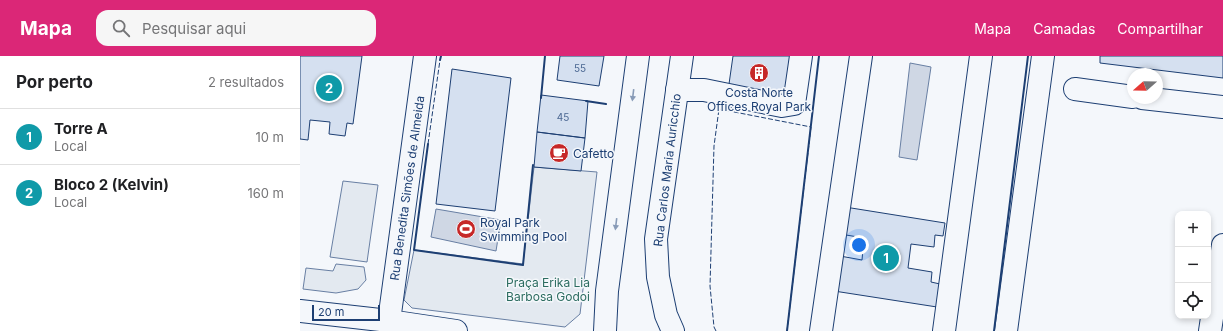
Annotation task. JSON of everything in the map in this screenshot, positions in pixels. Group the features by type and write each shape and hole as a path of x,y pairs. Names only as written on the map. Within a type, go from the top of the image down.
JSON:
{"main road":[{"name":"Rua Benedita Simões de Almeida","path":"389,321 425,56"},
{"path":"605,331 607,291 638,56"},
{"name":"Rua Carlos Maria Auricchio","path":"673,331 666,315 658,277 656,239 682,56"},
{"path":"677,90 704,90 782,106 794,104 801,56"},
{"path":"821,331 861,56"},
{"path":"944,331 981,56"},
{"path":"1006,331 1043,56"},
{"path":"1075,89 1127,96"},
{"path":"1163,100 1223,107"},
{"path":"656,239 652,284 657,331"},
{"path":"1210,331 1223,245"},
{"path":"300,310 456,331"}],"green space":[{"name":"Praça Erika Lia Barbosa Godoi","path":"534,167 597,172 580,314 565,327 412,308 404,300 414,250 523,264"},
{"path":"343,181 378,185 367,262 330,257"},
{"path":"336,264 364,267 366,280 358,289 336,293 303,289 306,268 333,271"}],"shaded area":[{"path":"910,63 931,67 917,160 899,157"},
{"name":"Royal Park Swimming Pool","path":"436,209 501,220 496,251 431,237"}],"building":[{"path":"300,56 362,56 353,124 347,123 345,136 329,134 330,122 310,120 308,140 300,139"},
{"path":"560,56 604,56 599,86 557,80"},
{"name":"Costa Norte Offices Royal Park","path":"733,56 790,56 784,99 728,91"},
{"path":"1100,56 1223,56 1223,78 1163,71 1163,68 1141,68 1100,63"},
{"path":"452,69 511,78 495,211 436,204"},
{"path":"541,95 588,101 585,138 537,132"},
{"name":"Cafetto","path":"537,132 585,138 581,171 534,167"},
{"path":"845,207 945,223 943,236 935,235 934,247 911,244 908,268 932,272 931,282 940,284 937,307 834,291 840,256 862,260 864,238 846,235"}],"fence":[{"path":"428,144 440,60"},
{"path":"716,331 714,327 710,286 714,146 719,109 811,127 787,331"}],"wall":[{"path":"440,60 441,56"},
{"path":"541,98 545,56"},
{"path":"787,331 819,56"},
{"path":"994,331 1028,56"},
{"path":"586,101 606,104"},
{"path":"428,144 414,250 523,265 533,165"}],"place":[{"name":"Costa Norte Offices Royal Park","path":"759,73"},
{"name":"Bloco 2 (Kelvin)","path":"329,88"},
{"name":"Cafetto","path":"559,153"},
{"name":"Royal Park Swimming Pool","path":"466,229"},
{"name":"Torre A","path":"886,258"}]}
